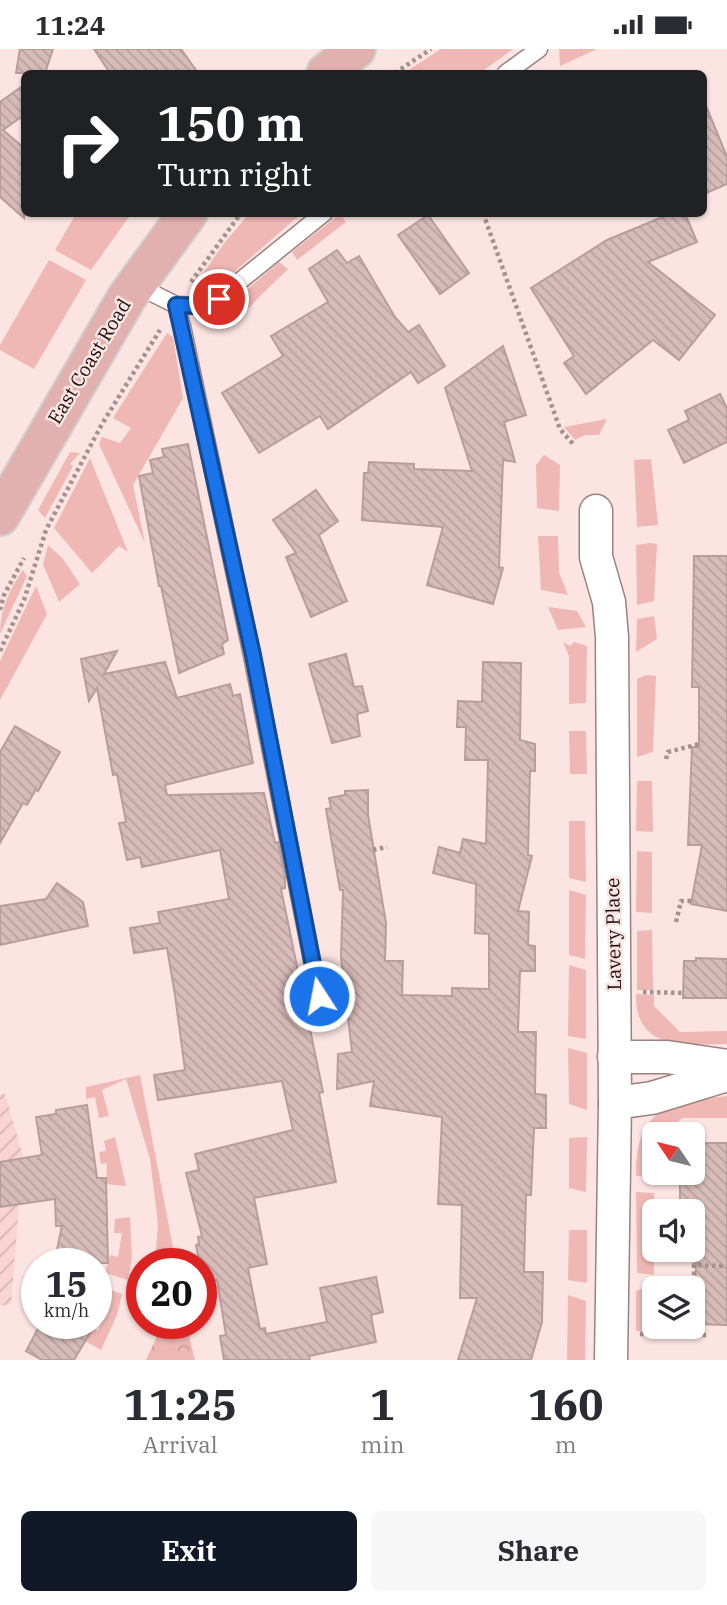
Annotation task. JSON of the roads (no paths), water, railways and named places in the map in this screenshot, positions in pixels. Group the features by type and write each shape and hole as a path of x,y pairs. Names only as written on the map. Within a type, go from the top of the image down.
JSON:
{"main road":[{"path":"330,70 356,49"},
{"name":"East Coast Road","path":"0,516 94,351 135,285 185,217"}],"street":[{"name":"Lavery Place","path":"596,511 596,557 609,601 611,625 615,1103 611,1360"},
{"path":"614,1057 667,1057 727,1066"},
{"path":"615,1103 652,1098 727,1075"}],"lane":[{"path":"510,70 539,49"},
{"path":"135,285 176,305 200,306 219,299 319,217"},
{"path":"176,305 253,655 319,996"}]}
